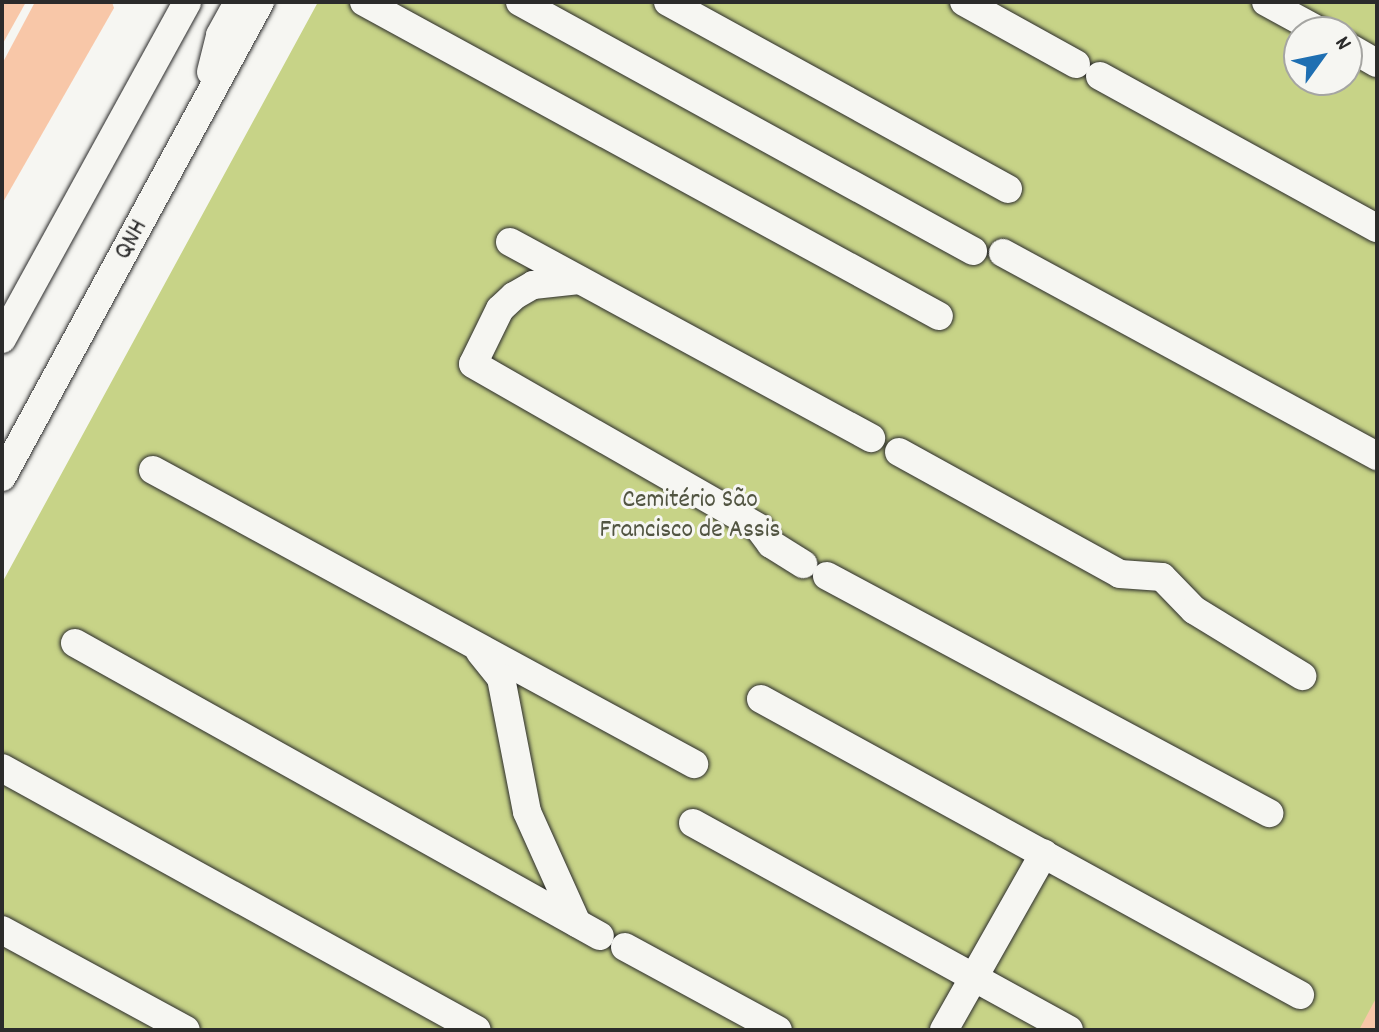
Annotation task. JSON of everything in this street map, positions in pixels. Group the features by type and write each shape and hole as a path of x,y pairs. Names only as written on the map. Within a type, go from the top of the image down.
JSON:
{"street":[{"path":"2,339 187,2"},
{"path":"201,112 220,35 238,2"},
{"name":"QNH","path":"2,477 260,2"},
{"path":"364,2 939,316"},
{"path":"520,2 973,251"},
{"path":"668,2 1008,189"},
{"path":"964,2 1377,228"},
{"path":"1266,2 1292,16"},
{"path":"510,242 871,438"},
{"path":"1003,253 1377,456"},
{"path":"579,280 533,285 514,296 500,309 473,364 759,528 771,544 815,570 1269,813"},
{"path":"899,452 1120,574 1162,577 1194,610 1302,676"},
{"path":"153,470 694,764"},
{"path":"75,643 778,1030"},
{"path":"475,645 501,678 527,812 601,935"},
{"path":"761,699 1300,995"},
{"path":"2,768 477,1030"},
{"path":"693,823 1069,1030"},
{"path":"944,1030 1044,853"},
{"path":"2,930 186,1030"}],"green space":[{"name":"Cemitério São Francisco de Assis","path":"318,2 1377,2 1377,1008 1365,1030 2,1030 2,583"}],"building":[{"path":"2,2 26,2 2,45"},
{"path":"35,2 112,2 114,8 2,204 2,64"},
{"path":"1377,997 1377,1030 1359,1030 1374,1002"}]}
